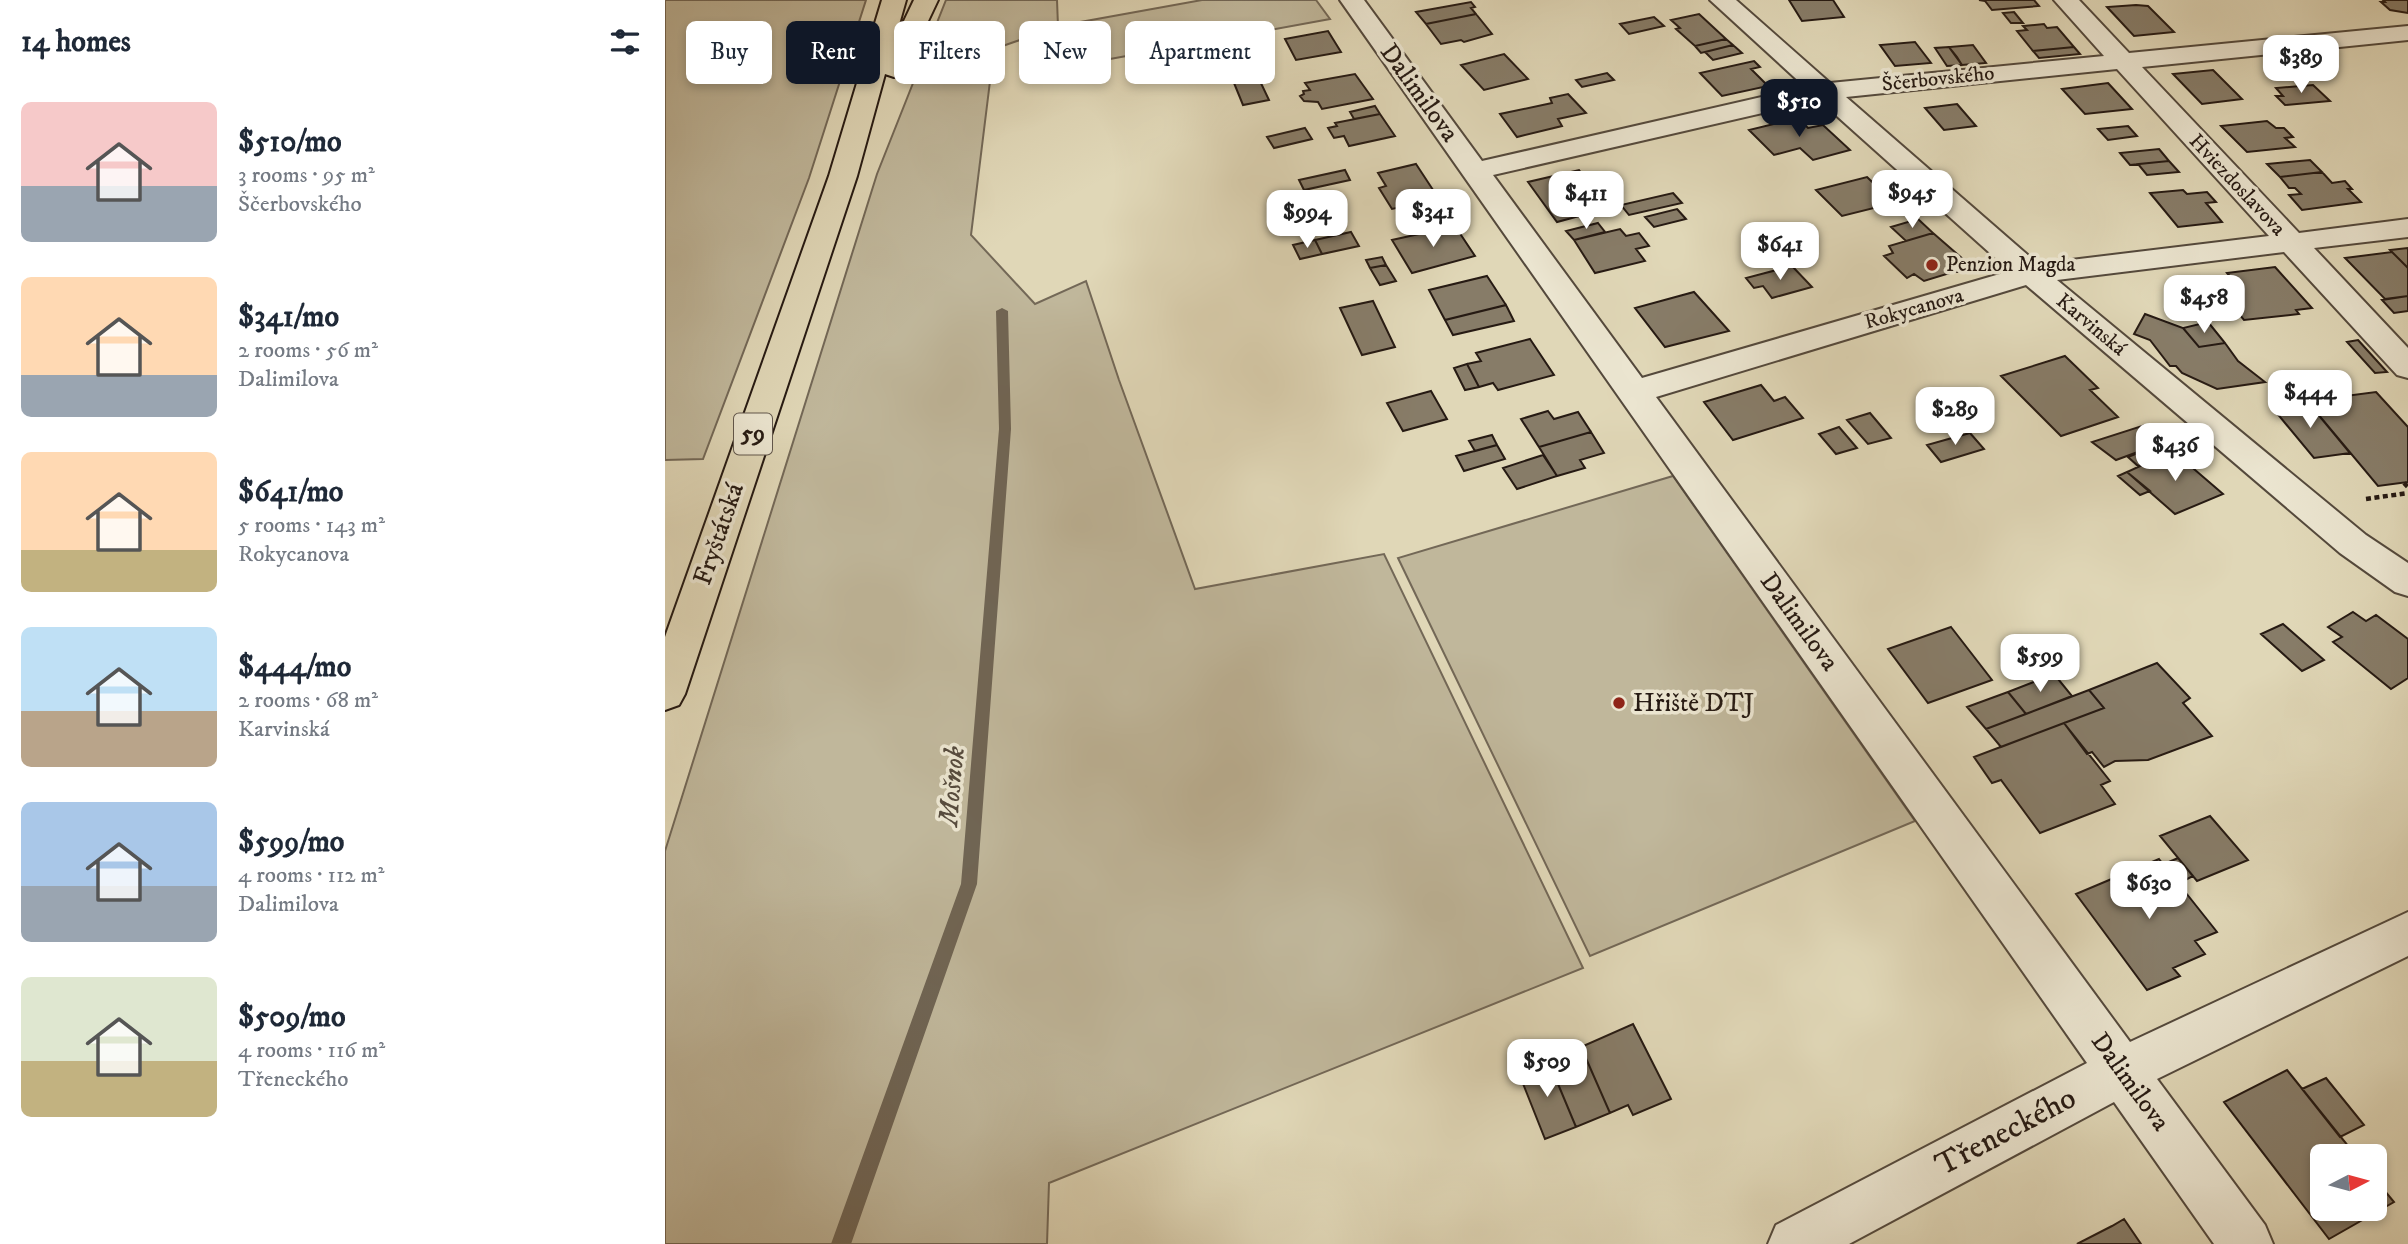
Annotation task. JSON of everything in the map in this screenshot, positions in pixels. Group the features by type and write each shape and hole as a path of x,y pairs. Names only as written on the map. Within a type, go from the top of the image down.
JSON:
{"main road":[{"name":"Fryštátská","path":"665,694 843,176 894,0"},
{"name":"Fryštátská","path":"843,176 926,0"}],"street":[{"name":"Dalimilova","path":"1352,0 2246,1244"},
{"name":"Karvinská","path":"1722,0 2031,275 2353,544 2408,582"},
{"name":"Hviezdoslavova","path":"2066,0 2408,369"},
{"name":"Ščerbovského","path":"1475,171 1824,91 2408,33"},
{"name":"Rokycanova","path":"1634,392 2031,275 2408,228"},
{"name":"Třeneckého","path":"1794,1244 2122,1071 2408,933"}],"path":[{"path":"2366,499 2408,490 2404,482"}],"shaded area":[{"path":"665,0 866,0 859,21 786,21 786,84 839,84 809,178 703,459 665,460"},
{"path":"946,0 1057,0 1058,21 1019,21 1019,40 1005,45 1005,21 938,21"},
{"path":"1202,0 1316,0 1330,19 1275,29 1275,21 1125,21 1125,56 1111,59 1111,21 1086,21"},
{"path":"913,84 990,84 971,235 1035,304 1086,281 1195,589 1384,554 1583,968 1049,1183 1047,1244 665,1244 665,851 877,174"},
{"path":"1673,476 1915,821 1590,956 1398,558"}],"building":[{"path":"1789,0 1833,0 1844,17 1802,21"},
{"path":"1979,0 2034,0 2039,6 1992,10 1985,1"},
{"path":"2383,0 2408,0 2408,13 2390,10 2381,2 2385,2"},
{"path":"1471,2 1475,7 1471,8 1476,14 1426,24 1416,12"},
{"path":"2148,6 2174,32 2134,36 2107,7"},
{"path":"2014,12 2023,23 2011,23 2003,13"},
{"path":"1476,14 1492,34 1464,42 1461,40 1441,44 1426,24"},
{"path":"1699,14 1726,39 1695,46 1676,29 1680,28 1671,20"},
{"path":"1654,17 1664,26 1629,34 1620,24"},
{"path":"2044,24 2047,28 2057,27 2074,47 2033,51 2017,31 2027,30 2023,26"},
{"path":"1328,31 1341,52 1296,60 1285,39"},
{"path":"1726,39 1733,45 1701,53 1695,46"},
{"path":"1915,42 1931,63 1895,66 1880,45"},
{"path":"1733,45 1742,53 1713,60 1705,52"},
{"path":"1973,45 1986,63 1962,65 1949,47"},
{"path":"1949,47 1962,65 1947,66 1935,48"},
{"path":"2074,47 2080,54 2039,58 2033,51"},
{"path":"1504,54 1528,79 1484,90 1461,65"},
{"path":"1754,61 1760,67 1751,69 1768,86 1722,96 1700,73"},
{"path":"2213,70 2242,99 2202,104 2173,74"},
{"path":"1607,73 1614,80 1582,87 1576,80"},
{"path":"1355,74 1373,99 1322,109 1318,102 1304,101 1300,96 1304,94 1303,91 1310,90 1305,83"},
{"path":"2108,83 2132,109 2085,114 2062,89"},
{"path":"1234,84 1261,84 1269,100 1243,105"},
{"path":"2313,85 2330,101 2285,105 2276,96 2283,96 2276,88"},
{"path":"1568,94 1586,113 1558,119 1562,126 1517,137 1500,114 1552,103 1550,98"},
{"path":"1957,104 1976,126 1944,130 1925,108"},
{"path":"1375,106 1380,114 1354,119 1350,112"},
{"path":"1380,114 1395,136 1349,146 1344,136 1334,138 1328,128 1337,126 1335,123"},
{"path":"1798,118 1808,128 1823,125 1850,150 1813,160 1800,148 1774,155 1749,130"},
{"path":"2267,121 2276,128 2284,128 2293,137 2285,138 2295,147 2247,152 2221,126"},
{"path":"2128,126 2137,136 2108,140 2098,129"},
{"path":"1305,128 1312,139 1274,148 1267,137"},
{"path":"2159,149 2169,161 2130,165 2120,153"},
{"path":"2310,160 2322,172 2280,177 2267,164"},
{"path":"2169,161 2179,172 2147,175 2138,164"},
{"path":"1416,164 1439,199 1392,209 1379,188 1386,186 1378,173"},
{"path":"1345,170 1350,180 1304,190 1299,180"},
{"path":"1579,170 1600,197 1578,202 1587,214 1557,222 1528,182"},
{"path":"2322,172 2332,183 2345,181 2352,189 2348,189 2361,202 2302,210 2289,195 2301,194 2295,188 2289,188 2280,177"},
{"path":"1867,177 1894,203 1842,216 1816,190"},
{"path":"1888,187 1902,200 1894,203 1879,190"},
{"path":"2183,190 2187,194 2207,192 2216,202 2206,203 2222,222 2178,227 2150,193"},
{"path":"1673,193 1682,203 1629,215 1621,205"},
{"path":"1677,209 1686,219 1654,227 1645,217"},
{"path":"1918,219 1933,233 1906,241 1891,227"},
{"path":"1598,223 1605,232 1574,240 1566,231"},
{"path":"1455,226 1475,256 1412,273 1392,240"},
{"path":"1620,229 1626,236 1639,233 1649,246 1636,249 1645,261 1595,273 1574,240"},
{"path":"1351,232 1359,246 1322,254 1315,240"},
{"path":"1933,233 1971,266 1966,272 1953,272 1924,281 1914,274 1907,278 1884,256 1893,253 1889,246"},
{"path":"1315,240 1322,254 1300,259 1293,245"},
{"path":"2408,248 2408,268 2390,250"},
{"path":"2392,252 2408,268 2408,296 2385,299 2345,258"},
{"path":"1382,257 1386,265 1370,268 1366,260"},
{"path":"1386,265 1396,281 1380,285 1370,268"},
{"path":"1792,266 1812,287 1772,298 1763,286 1754,288 1746,278"},
{"path":"2275,267 2312,308 2296,310 2299,314 2244,320 2220,291 2240,288 2227,273"},
{"path":"1487,276 1506,305 1445,320 1429,290"},
{"path":"1694,292 1729,331 1665,347 1635,308"},
{"path":"2408,296 2408,311 2394,313 2382,300"},
{"path":"1373,301 1395,347 1362,355 1340,308"},
{"path":"1506,305 1514,321 1453,335 1445,320"},
{"path":"2145,314 2183,328 2199,347 2225,343 2238,361 2265,382 2217,389 2182,373 2176,366 2170,366 2150,340 2134,334"},
{"path":"2208,322 2225,343 2199,347 2183,328"},
{"path":"1530,339 1554,375 1498,390 1493,383 1479,387 1467,364 1481,361 1476,353"},
{"path":"2358,340 2387,372 2375,373 2347,342"},
{"path":"2065,356 2098,388 2090,390 2118,417 2061,436 2001,376"},
{"path":"1467,364 1479,387 1465,390 1454,368"},
{"path":"1761,385 1774,401 1785,397 1803,418 1733,440 1704,402"},
{"path":"1431,391 1447,419 1403,431 1387,403"},
{"path":"2376,392 2408,427 2408,482 2378,486 2307,401"},
{"path":"2307,401 2350,453 2314,458 2271,406"},
{"path":"1548,411 1554,419 1578,412 1591,432 1539,447 1521,419"},
{"path":"1870,413 1891,438 1868,444 1847,420"},
{"path":"2145,425 2165,442 2116,460 2092,442"},
{"path":"1839,427 1857,448 1836,454 1819,434"},
{"path":"1591,432 1604,453 1580,460 1585,468 1557,476 1539,447"},
{"path":"1970,433 1984,449 1941,462 1927,445"},
{"path":"1492,435 1497,445 1475,451 1469,441"},
{"path":"2165,442 2175,451 2138,466 2128,457"},
{"path":"1497,445 1505,459 1464,471 1456,456"},
{"path":"2173,451 2223,494 2175,514 2127,472"},
{"path":"1543,455 1557,476 1517,489 1503,468"},
{"path":"2127,472 2150,491 2140,495 2118,476"},
{"path":"2353,612 2366,621 2376,615 2408,639 2408,678 2391,689 2333,642 2342,637 2328,627"},
{"path":"2283,624 2324,660 2302,671 2261,634"},
{"path":"1951,627 1992,680 1928,703 1888,649"},
{"path":"2157,663 2190,698 2183,703 2212,736 2148,760 2115,761 2104,767 2092,752 2087,754 2064,723 2104,708 2089,690"},
{"path":"2054,674 2072,696 2026,714 2008,692"},
{"path":"2089,690 2104,708 2001,747 1986,729"},
{"path":"2008,692 2026,714 1986,729 1967,707"},
{"path":"2064,723 2110,781 2101,785 2115,804 2040,833 2001,780 1992,783 1974,757"},
{"path":"2210,816 2248,860 2197,881 2160,836"},
{"path":"2178,858 2193,876 2178,884 2162,865"},
{"path":"2159,859 2217,932 2195,941 2205,954 2173,968 2180,976 2147,990 2076,894"},
{"path":"1633,1024 1671,1099 1633,1115 1628,1105 1610,1113 1581,1047"},
{"path":"1581,1047 1610,1113 1576,1127 1548,1060"},
{"path":"1548,1060 1576,1127 1545,1139 1518,1071"},
{"path":"2287,1070 2347,1144 2310,1144 2310,1214 2224,1102"},
{"path":"2326,1078 2364,1125 2340,1137 2302,1089"},
{"path":"2387,1194 2394,1202 2387,1206"},
{"path":"2124,1219 2141,1244 2077,1244 2112,1226"},
{"path":"2316,1222 2359,1222 2329,1239"}],"waterway":[{"name":"Mošnok","path":"841,1244 969,884 1005,429 1002,311"}],"place":[{"name":"Penzion Magda","path":"1932,265"},
{"name":"Hřiště DTJ","path":"1619,703"}]}
